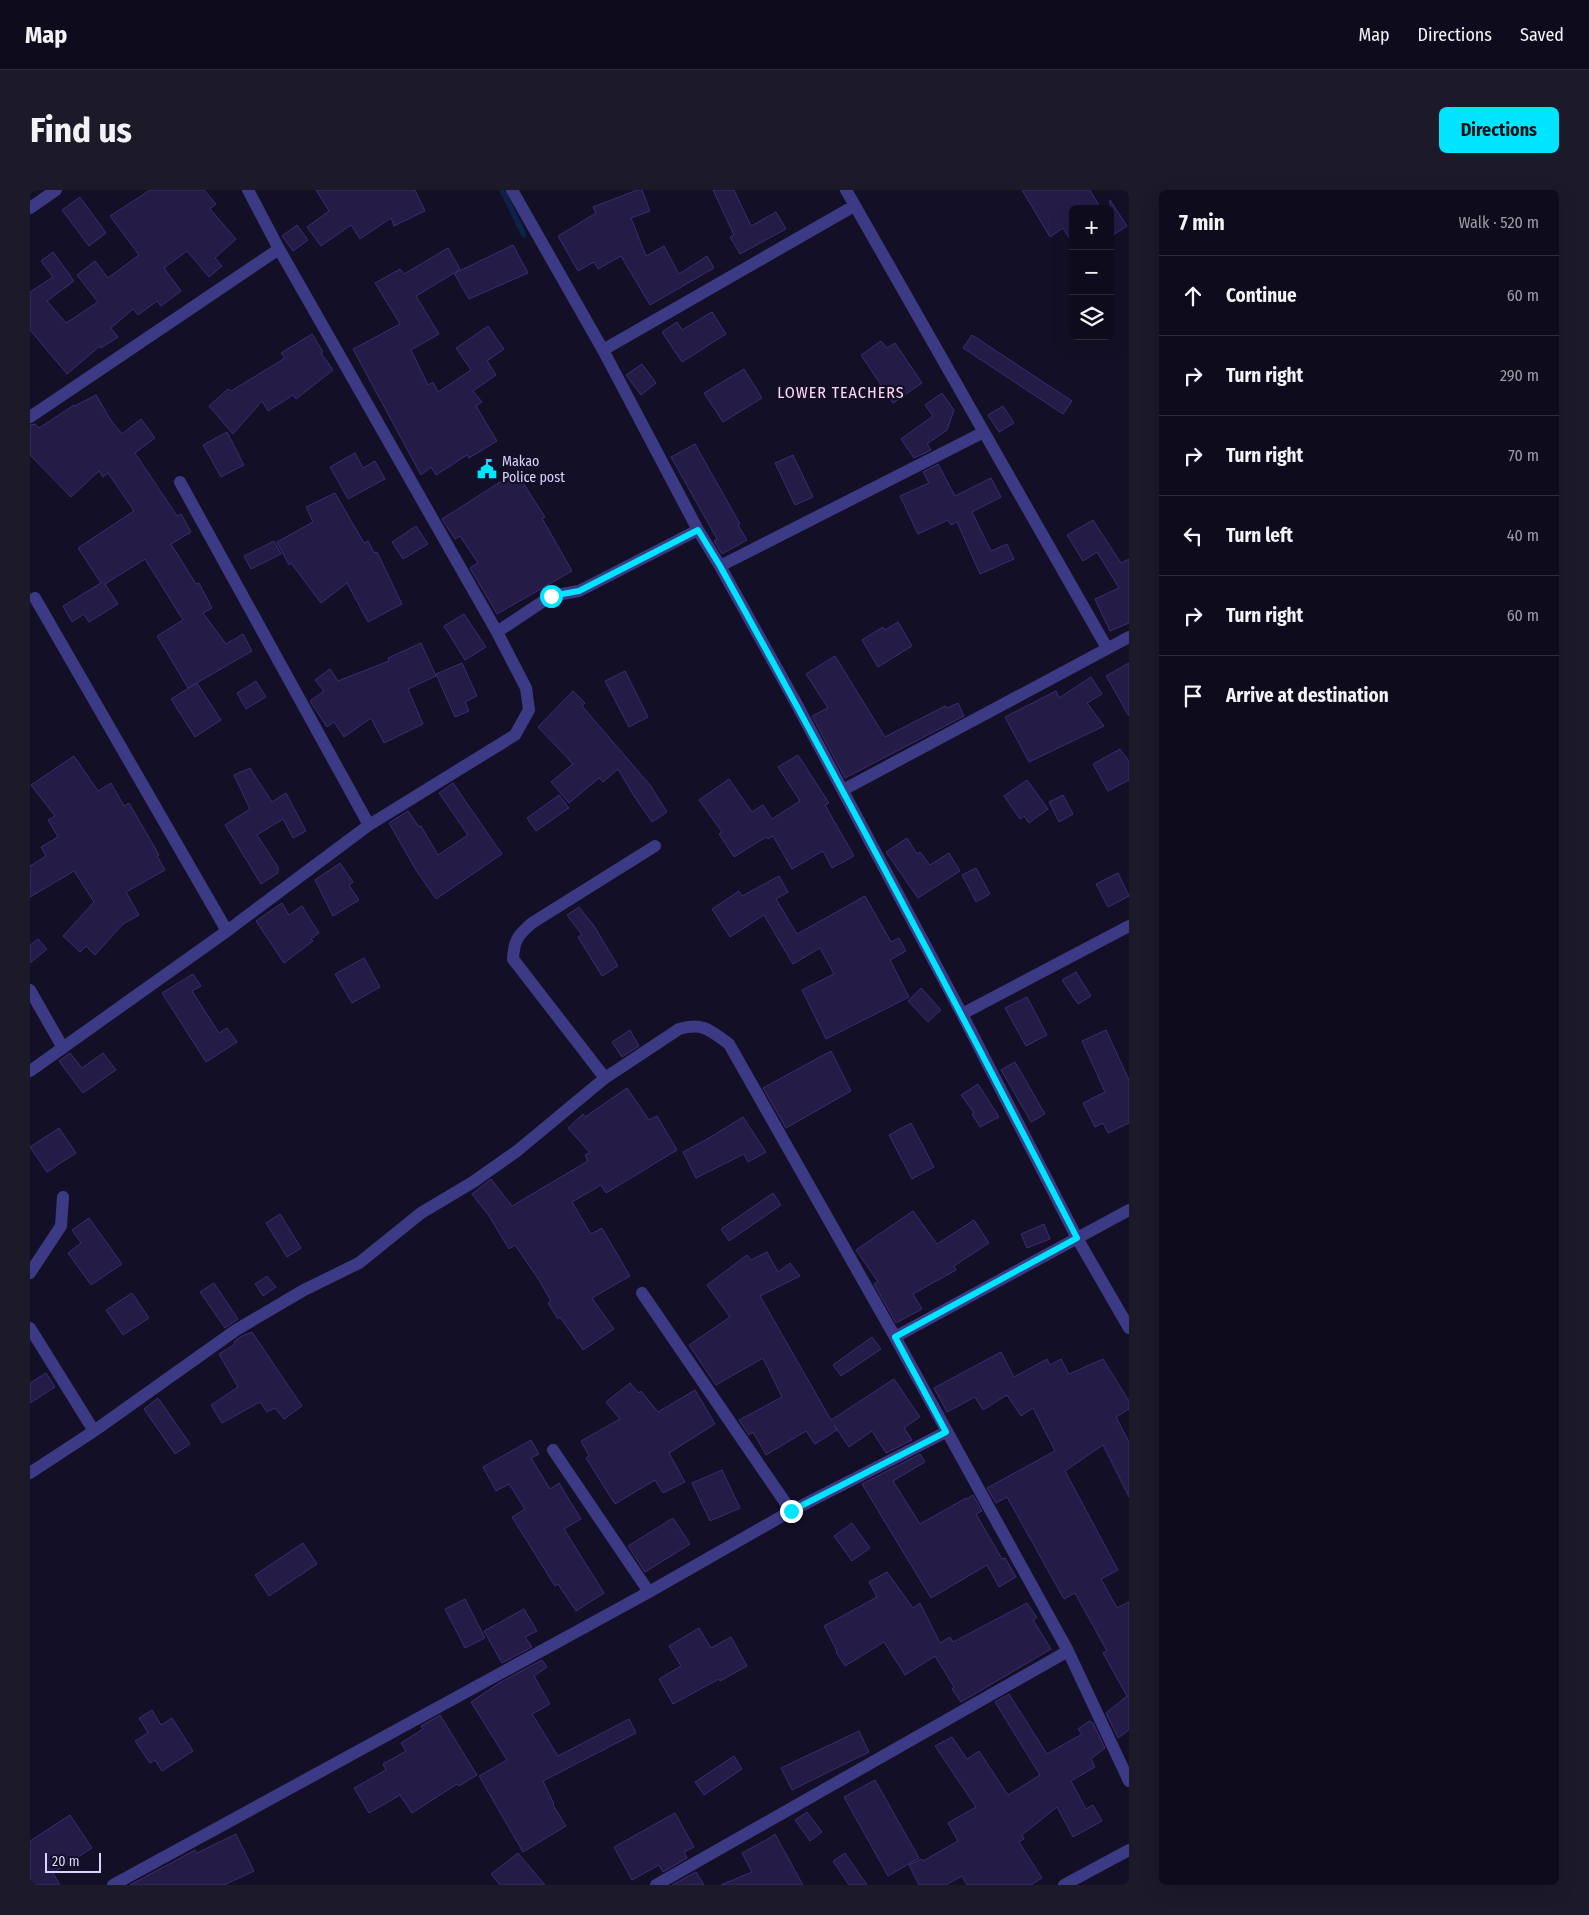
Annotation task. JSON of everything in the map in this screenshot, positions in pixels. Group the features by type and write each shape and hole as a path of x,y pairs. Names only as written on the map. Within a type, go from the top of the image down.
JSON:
{"street":[{"path":"30,208 56,190"},
{"path":"30,1071 227,931 369,825 515,735 529,710 526,688 498,632 279,249 248,190"},
{"path":"512,190 603,350 698,530 720,566 842,790 962,1014 1077,1238 1129,1328"},
{"path":"846,190 1107,648"},
{"path":"603,350 854,206"},
{"path":"30,417 279,249"},
{"path":"720,566 984,432"},
{"path":"180,482 369,825"},
{"path":"498,632 551,596 579,591 698,530"},
{"path":"35,598 227,931"},
{"path":"842,790 1129,637"},
{"path":"605,1078 513,959 513,948 518,935 532,923 655,846"},
{"path":"962,1014 1129,926"},
{"path":"30,990 63,1048"},
{"path":"30,1473 94,1431 236,1330 304,1290 359,1263 421,1213 473,1182 516,1151 605,1078 679,1029 693,1025 710,1030 729,1044 895,1337 1068,1651 1129,1781"},
{"path":"30,1273 61,1226 63,1197"},
{"path":"895,1337 1129,1210"},
{"path":"642,1292 791,1511"},
{"path":"30,1328 94,1431"},
{"path":"113,1885 649,1592 791,1511 946,1432"},
{"path":"553,1450 649,1592"},
{"path":"656,1885 1068,1651"},
{"path":"1064,1885 1129,1850"}],"building":[{"path":"150,190 204,190 216,204 210,209 236,239 215,258 222,266 209,277 187,251 164,268 181,291 161,306 157,301 138,315 133,309 111,328 118,337 101,348 100,346 67,374 30,330 30,292 53,277 41,261 53,252 74,281 47,301 66,323 98,302 77,275 95,261 108,278 139,255 110,216"},
{"path":"316,190 415,190 425,211 394,226 391,218 360,239 351,225 321,246 307,227 329,211"},
{"path":"637,190 642,190 650,211 631,218 646,256 664,246 679,274 707,256 714,268 650,305 621,256 598,269 594,262 578,271 558,236 596,213 593,207"},
{"path":"713,190 734,190 751,226 776,212 786,229 740,254 730,237 734,235"},
{"path":"1022,190 1090,190 1099,205 1069,205 1069,238 1063,228 1050,237"},
{"path":"80,197 106,233 89,246 62,210"},
{"path":"1114,206 1127,226 1114,234"},
{"path":"297,225 308,240 293,251 282,236"},
{"path":"513,245 528,273 469,299 454,273 416,296 439,334 411,350 428,385 433,382 438,392 471,370 456,348 488,326 504,349 487,361 496,375 473,391 482,402 476,406 497,441 469,458 467,455 436,475 431,467 421,475 353,349 400,324 375,283 400,269 404,274 448,248 460,269 455,273"},
{"path":"712,312 726,334 682,362 662,332 677,322 682,330"},
{"path":"312,334 323,352 321,353 333,370 296,399 293,395 268,411 262,401 233,434 209,406 228,389 231,391 285,358 281,353"},
{"path":"972,335 1072,401 1063,414 963,348"},
{"path":"881,341 887,348 895,343 922,383 893,403 861,355"},
{"path":"642,364 656,383 641,395 626,375"},
{"path":"744,369 762,398 723,422 704,393"},
{"path":"942,393 954,410 947,430 927,444 931,450 914,458 901,439 933,416 925,405"},
{"path":"96,395 110,419 122,434 141,419 155,438 135,453 177,516 181,514 191,532 171,544 196,584 199,583 212,608 203,613 226,644 243,634 252,651 188,688 157,636 183,620 145,559 105,584 118,604 89,622 84,614 72,622 63,606 101,583 78,548 134,511 108,473 103,477 99,471 71,497 30,455 30,425 35,424 39,428 74,405"},
{"path":"1003,406 1014,423 999,432 988,415"},
{"path":"227,432 244,465 221,477 203,445"},
{"path":"695,444 747,540 722,554 714,541 717,539 671,457"},
{"path":"355,453 363,468 375,461 385,479 348,499 330,467"},
{"path":"793,455 813,497 795,505 775,463"},
{"path":"938,464 955,496 991,478 1001,497 972,512 991,551 1007,544 1014,559 980,574 957,522 951,525 948,520 918,534 900,496 929,483 923,472"},
{"path":"516,472 545,517 542,518 572,571 497,614 470,568 478,563 460,536 455,539 442,519"},
{"path":"335,493 364,543 368,541 374,553 377,552 402,604 368,622 347,583 321,603 291,563 289,565 277,542 313,522 306,507"},
{"path":"1093,520 1121,563 1129,559 1129,623 1110,631 1095,599 1119,588 1097,552 1083,561 1067,535"},
{"path":"416,526 428,544 403,559 392,542"},
{"path":"274,541 281,554 251,569 244,556"},
{"path":"464,614 486,647 465,660 444,626"},
{"path":"898,622 912,646 878,667 862,640 883,627 885,630"},
{"path":"421,643 436,676 408,689 423,724 384,743 371,718 344,737 334,722 327,727 310,701 324,691 315,680 330,669 338,681 389,661 388,658"},
{"path":"835,656 885,737 945,706 947,708 958,703 964,716 845,778 812,716 828,708 806,674"},
{"path":"462,663 477,696 465,702 469,711 455,717 436,674"},
{"path":"1129,663 1129,716 1106,676"},
{"path":"625,671 648,717 629,727 605,681"},
{"path":"1091,677 1102,694 1087,703 1104,726 1029,762 1005,717 1056,691 1059,698"},
{"path":"256,681 266,697 246,709 237,693"},
{"path":"197,683 221,720 195,737 171,699"},
{"path":"573,691 585,703 582,706 650,785 667,812 652,822 618,769 603,782 599,778 569,803 551,782 573,764 538,727"},
{"path":"1120,749 1129,761 1129,780 1108,791 1093,764"},
{"path":"798,755 829,803 825,805 854,856 832,868 823,851 792,869 773,836 768,839 766,837 734,857 719,834 722,832 699,800 729,779 752,812 763,805 772,819 800,801 778,767"},
{"path":"74,756 98,791 111,783 124,806 129,803 159,855 157,856 165,870 126,892 139,915 123,924 95,955 86,946 80,952 63,936 94,902 74,871 30,897 30,866 46,856 41,847 58,837 48,820 55,816 31,785"},
{"path":"250,768 272,802 286,793 306,831 293,838 283,819 257,835 278,867 278,873 261,884 225,825 250,809 234,775"},
{"path":"1027,780 1048,809 1029,823 1024,816 1020,819 1004,796"},
{"path":"453,783 502,854 436,899 416,870 389,823 408,811 419,827 421,826 438,855 468,835 439,793"},
{"path":"559,795 569,808 536,831 527,818"},
{"path":"1063,795 1073,814 1059,822 1049,802"},
{"path":"907,838 917,854 920,852 930,865 949,853 960,871 918,898 886,852"},
{"path":"340,863 353,882 349,885 359,900 333,916 315,880"},
{"path":"976,868 990,894 976,902 962,875"},
{"path":"1118,873 1129,896 1108,907 1096,884"},
{"path":"779,876 788,892 776,899 797,934 865,896 891,942 899,938 906,951 890,960 909,997 826,1039 802,990 834,974 820,948 793,964 764,915 730,937 712,909 739,891 742,896"},
{"path":"282,903 289,915 302,906 319,933 311,939 313,941 284,963 256,921"},
{"path":"579,907 594,926 618,966 602,976 578,937 582,935 567,915"},
{"path":"38,939 47,949 30,963 30,945"},
{"path":"364,958 380,987 352,1003 335,974"},
{"path":"1076,972 1091,996 1078,1004 1062,980"},
{"path":"193,974 201,986 192,991 219,1033 227,1028 237,1042 206,1062 162,993"},
{"path":"921,988 941,1010 928,1022 908,1001"},
{"path":"1027,997 1047,1035 1026,1046 1005,1008"},
{"path":"630,1030 639,1046 622,1057 612,1042"},
{"path":"1106,1030 1129,1080 1129,1123 1108,1133 1103,1123 1095,1127 1083,1103 1105,1092 1082,1041"},
{"path":"831,1051 851,1091 786,1128 763,1088"},
{"path":"70,1053 82,1068 103,1053 116,1070 83,1093 59,1061"},
{"path":"1015,1062 1045,1114 1031,1122 1001,1070"},
{"path":"978,1084 999,1117 980,1127 972,1114 974,1113 961,1095"},
{"path":"627,1088 649,1120 657,1116 677,1150 606,1193 601,1185 572,1202 591,1234 602,1228 630,1276 592,1298 614,1329 583,1350 560,1317 558,1319 548,1303 551,1301 539,1280 515,1245 509,1249 489,1216 472,1194 491,1179 512,1206 588,1161 585,1155 590,1153 568,1128 583,1114 585,1117"},
{"path":"743,1117 766,1152 748,1162 744,1154 696,1178 683,1152"},
{"path":"911,1123 934,1167 912,1179 889,1135"},
{"path":"59,1128 76,1153 47,1172 30,1147"},
{"path":"773,1193 781,1205 729,1241 721,1229"},
{"path":"913,1211 937,1244 974,1220 989,1243 954,1266 956,1270 913,1294 922,1309 896,1323 874,1284 878,1282 856,1250"},
{"path":"280,1214 301,1248 287,1257 266,1223"},
{"path":"89,1218 122,1264 91,1285 68,1253 81,1243 72,1230"},
{"path":"1044,1224 1050,1239 1027,1248 1021,1234"},
{"path":"767,1252 778,1272 790,1263 800,1276 760,1296 831,1420 894,1379 920,1417 904,1428 912,1440 886,1453 872,1431 849,1447 834,1425 837,1430 815,1444 806,1431 766,1455 753,1432 749,1435 739,1420 782,1397 763,1358 716,1385 689,1345 730,1317 707,1285 747,1255 751,1260"},
{"path":"267,1276 276,1287 263,1296 255,1284"},
{"path":"214,1283 238,1319 225,1328 200,1292"},
{"path":"132,1293 149,1318 123,1335 106,1310"},
{"path":"252,1332 302,1406 284,1419 275,1408 267,1412 260,1402 222,1423 211,1405 238,1387 219,1354 235,1344 234,1342 240,1337"},
{"path":"872,1337 881,1349 841,1376 833,1365"},
{"path":"1001,1352 1014,1377 1047,1359 1050,1365 1061,1359 1069,1374 1103,1359 1129,1401 1129,1409 1116,1417 1129,1442 1129,1497 1103,1445 1065,1471 1118,1570 1101,1579 1117,1608 1129,1602 1129,1730 1118,1738 1106,1713 1127,1696 1103,1653 1107,1651 1075,1593 1064,1599 1007,1497 996,1503 987,1488 1055,1451 1033,1408 1021,1416 1007,1395 983,1410 975,1397 947,1412 934,1388"},
{"path":"46,1373 55,1387 30,1403 30,1383"},
{"path":"630,1383 639,1393 641,1391 658,1412 695,1390 715,1424 669,1453 685,1482 663,1493 655,1480 615,1504 586,1458 589,1456 581,1441 620,1419 606,1402"},
{"path":"158,1398 190,1444 175,1454 144,1409"},
{"path":"531,1440 539,1454 531,1458 550,1489 559,1483 581,1519 564,1529 604,1593 576,1611 558,1584 555,1586 512,1517 525,1509 509,1484 496,1491 483,1467"},
{"path":"920,1454 925,1462 893,1481 920,1524 973,1495 982,1511 976,1514 1002,1559 1005,1558 1016,1577 999,1587 987,1565 931,1598 862,1484"},
{"path":"722,1470 740,1508 710,1521 692,1483"},
{"path":"673,1518 690,1544 645,1572 628,1546"},
{"path":"852,1523 870,1548 852,1561 834,1536"},
{"path":"303,1543 317,1564 269,1596 255,1575"},
{"path":"887,1572 913,1608 920,1603 940,1643 950,1637 953,1642 1027,1603 1037,1618 1033,1620 1051,1649 961,1702 935,1656 905,1675 884,1642 845,1666 824,1626 877,1597 869,1582"},
{"path":"465,1599 485,1638 465,1648 445,1609"},
{"path":"524,1609 537,1631 525,1637 532,1647 502,1663 484,1631"},
{"path":"699,1628 711,1648 731,1637 747,1666 673,1704 659,1679 681,1666 669,1646"},
{"path":"542,1660 547,1667 534,1676 550,1704 532,1714 558,1756 629,1719 636,1733 543,1781 553,1805 566,1826 523,1852 479,1776 507,1760 471,1702 499,1683"},
{"path":"1009,1694 1047,1754 1082,1734 1078,1729 1089,1721 1093,1723 1105,1748 1091,1759 1095,1767 1071,1781 1086,1809 1093,1805 1102,1821 1073,1837 1057,1807 1022,1835 1024,1839 1019,1842 1042,1878 1031,1885 967,1885 962,1876 946,1885 919,1885 909,1865 922,1859 923,1861 958,1841 948,1823 976,1807 935,1746 952,1737 967,1759 979,1751 1008,1795 1040,1775 995,1702"},
{"path":"152,1710 161,1725 172,1718 193,1751 162,1771 155,1760 150,1763 135,1741 148,1733 139,1718"},
{"path":"440,1715 477,1775 459,1786 457,1784 412,1813 400,1795 369,1813 354,1788 386,1770 383,1764 406,1751 401,1743 423,1729 421,1726"},
{"path":"859,1731 869,1752 792,1790 781,1768"},
{"path":"734,1756 742,1769 704,1795 695,1782"},
{"path":"875,1780 919,1858 888,1876 844,1797"},
{"path":"807,1812 822,1832 810,1841 795,1820"},
{"path":"675,1813 694,1847 684,1852 687,1858 663,1872 659,1865 632,1880 614,1847"},
{"path":"70,1815 92,1848 53,1873 60,1885 30,1885 30,1841"},
{"path":"236,1834 254,1871 224,1885 130,1885 195,1850 197,1853"},
{"path":"775,1834 803,1885 721,1885 752,1872 742,1853"},
{"path":"518,1853 545,1885 500,1885 491,1874"},
{"path":"845,1853 867,1885 849,1885 833,1861"},
{"path":"696,1872 704,1885 672,1885"}],"waterway":[{"path":"502,190 524,235"}],"place":[{"name":"Makao Police post","path":"487,469"}],"district":[{"name":"LOWER TEACHERS","path":"841,392"}],"route":[{"path":"551,596 579,591 698,530 796,703 962,1014 1077,1238 895,1337 946,1432 791,1511"}]}
